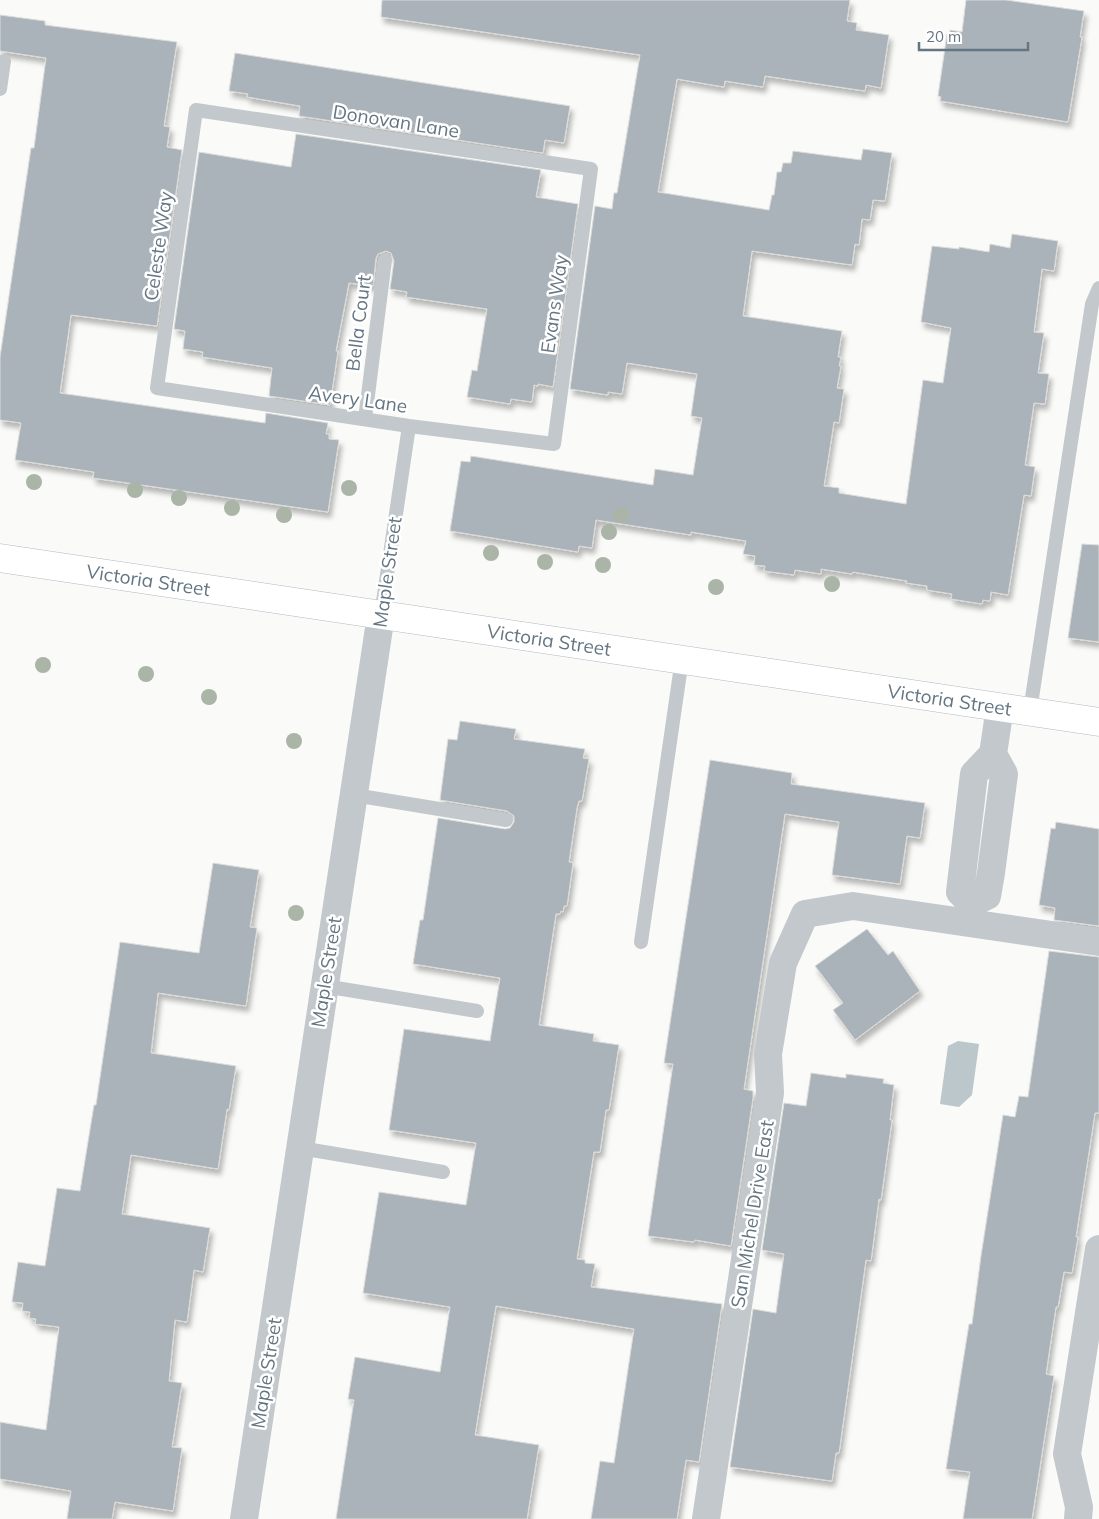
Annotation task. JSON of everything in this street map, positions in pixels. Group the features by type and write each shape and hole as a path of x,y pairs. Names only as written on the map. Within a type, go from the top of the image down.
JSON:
{"main road":[{"name":"Victoria Street","path":"0,558 1099,722"}],"street":[{"name":"Maple Street","path":"244,1519 381,615"},
{"path":"1000,707 993,754 974,774 960,892 970,913 1099,942"},
{"name":"San Michel Drive East","path":"706,1519 770,1093 768,1054 783,963 805,914 853,906 970,913"},
{"path":"1078,1519 1080,1507 1067,1454 1099,1249"}],"lane":[{"path":"0,89 4,61"},
{"name":"Donovan Lane","path":"196,110 592,169"},
{"name":"Celeste Way","path":"157,388 196,110"},
{"name":"Evans Way","path":"554,444 592,169"},
{"name":"Bella Court","path":"366,419 385,260"},
{"path":"1030,711 1092,304 1099,288"},
{"name":"Avery Lane","path":"157,388 409,426 554,444"},
{"name":"Maple Street","path":"381,615 409,426"},
{"path":"640,942 682,659"},
{"path":"354,795 506,820"},
{"path":"324,986 477,1011"},
{"path":"300,1148 443,1172"}],"shaded area":[{"path":"958,1041 979,1044 972,1095 959,1107 940,1104 948,1046"}],"building":[{"path":"382,0 850,0 847,21 857,23 856,30 889,35 881,88 866,85 865,91 765,76 763,87 725,81 724,87 677,79 658,192 769,210 772,195 774,195 777,172 781,172 783,163 791,163 793,151 861,160 863,149 892,153 885,201 873,200 870,220 862,219 859,245 855,244 852,265 752,251 743,316 842,331 838,357 841,357 839,366 841,366 837,388 844,389 839,423 834,422 824,486 839,488 839,493 906,504 923,380 943,383 951,328 921,322 932,246 959,249 959,247 989,252 990,244 1010,248 1012,234 1058,241 1054,271 1042,269 1034,332 1044,333 1038,373 1049,374 1045,404 1034,403 1025,465 1035,467 1031,496 1024,495 1008,595 991,592 990,601 983,600 982,604 951,599 952,594 927,590 927,586 906,583 907,581 853,572 852,574 821,569 821,574 795,570 794,575 764,571 765,566 754,565 755,556 743,554 746,541 691,532 691,535 596,520 592,548 579,546 578,552 450,531 461,461 470,462 471,456 653,485 655,469 693,475 702,418 691,416 697,374 627,363 622,394 608,392 608,395 570,389 595,206 612,209 614,193 617,193 640,55 381,17"},
{"path":"966,0 1006,0 1084,11 1080,37 1082,37 1068,122 940,101 941,97 938,96 947,34 950,34 950,30 962,32"},
{"path":"0,15 45,21 45,25 177,42 164,126 170,127 167,147 182,150 157,326 71,315 60,393 265,423 266,413 328,423 326,434 329,434 329,439 339,440 328,512 93,478 94,472 15,460 21,423 0,420 0,357 31,148 34,148 46,58 0,51"},
{"path":"235,53 570,106 564,143 545,140 543,153 299,116 300,106 247,97 248,94 229,91"},
{"path":"296,134 541,170 536,197 578,204 553,387 534,385 532,402 511,399 510,404 467,397 472,370 477,371 487,309 406,297 407,292 390,289 394,261 391,253 386,251 378,254 376,258 373,286 349,283 336,351 338,351 330,405 269,396 272,368 202,357 203,352 183,349 185,331 174,329 199,152 291,167"},
{"path":"1082,544 1099,545 1099,642 1068,638"},
{"path":"460,721 516,729 514,739 585,749 583,758 589,759 582,801 579,801 577,808 569,862 573,863 567,906 564,906 563,912 561,911 560,914 556,914 539,1025 594,1034 593,1041 619,1045 609,1110 606,1110 600,1152 594,1152 577,1259 585,1260 585,1263 595,1264 591,1287 722,1304 699,1462 686,1460 677,1519 591,1519 600,1461 614,1463 634,1329 496,1306 475,1435 539,1445 527,1519 336,1519 354,1400 348,1399 355,1357 440,1372 450,1307 363,1293 379,1192 466,1205 476,1143 389,1130 404,1029 490,1041 500,978 413,964 420,920 423,920 438,818 505,829 510,828 514,822 514,816 507,811 440,800 448,739 457,740"},
{"path":"710,760 792,773 791,784 925,803 920,838 907,836 900,884 832,875 839,822 785,814 744,1089 753,1091 753,1098 731,1246 695,1240 694,1242 648,1236 673,1064 664,1063"},
{"path":"1056,822 1099,829 1099,926 1054,920 1055,908 1039,905 1051,828 1055,829"},
{"path":"213,863 259,870 250,927 257,928 246,1006 158,993 151,1053 236,1066 218,1169 131,1155 122,1214 210,1228 203,1272 194,1270 187,1322 175,1320 169,1381 182,1383 172,1447 182,1448 173,1511 115,1502 112,1519 67,1519 71,1491 0,1479 0,1422 46,1430 59,1327 35,1324 36,1319 29,1318 30,1312 22,1311 23,1303 12,1302 18,1262 45,1266 57,1188 80,1191 94,1105 96,1105 120,942 199,953"},
{"path":"867,929 888,955 893,951 920,991 855,1040 833,1010 843,1003 815,966"},
{"path":"1049,951 1099,957 1099,1113 1095,1113 1072,1273 1064,1272 1058,1307 1056,1307 1046,1374 1054,1376 1032,1519 963,1519 970,1472 946,1469 969,1324 972,1324 1003,1115 1015,1117 1019,1096 1028,1097"},
{"path":"811,1073 846,1078 846,1074 884,1079 883,1083 894,1085 890,1120 892,1120 881,1200 879,1199 871,1261 866,1260 839,1453 836,1453 832,1481 730,1467 753,1309 776,1313 784,1254 762,1250 784,1103 806,1106"}]}
